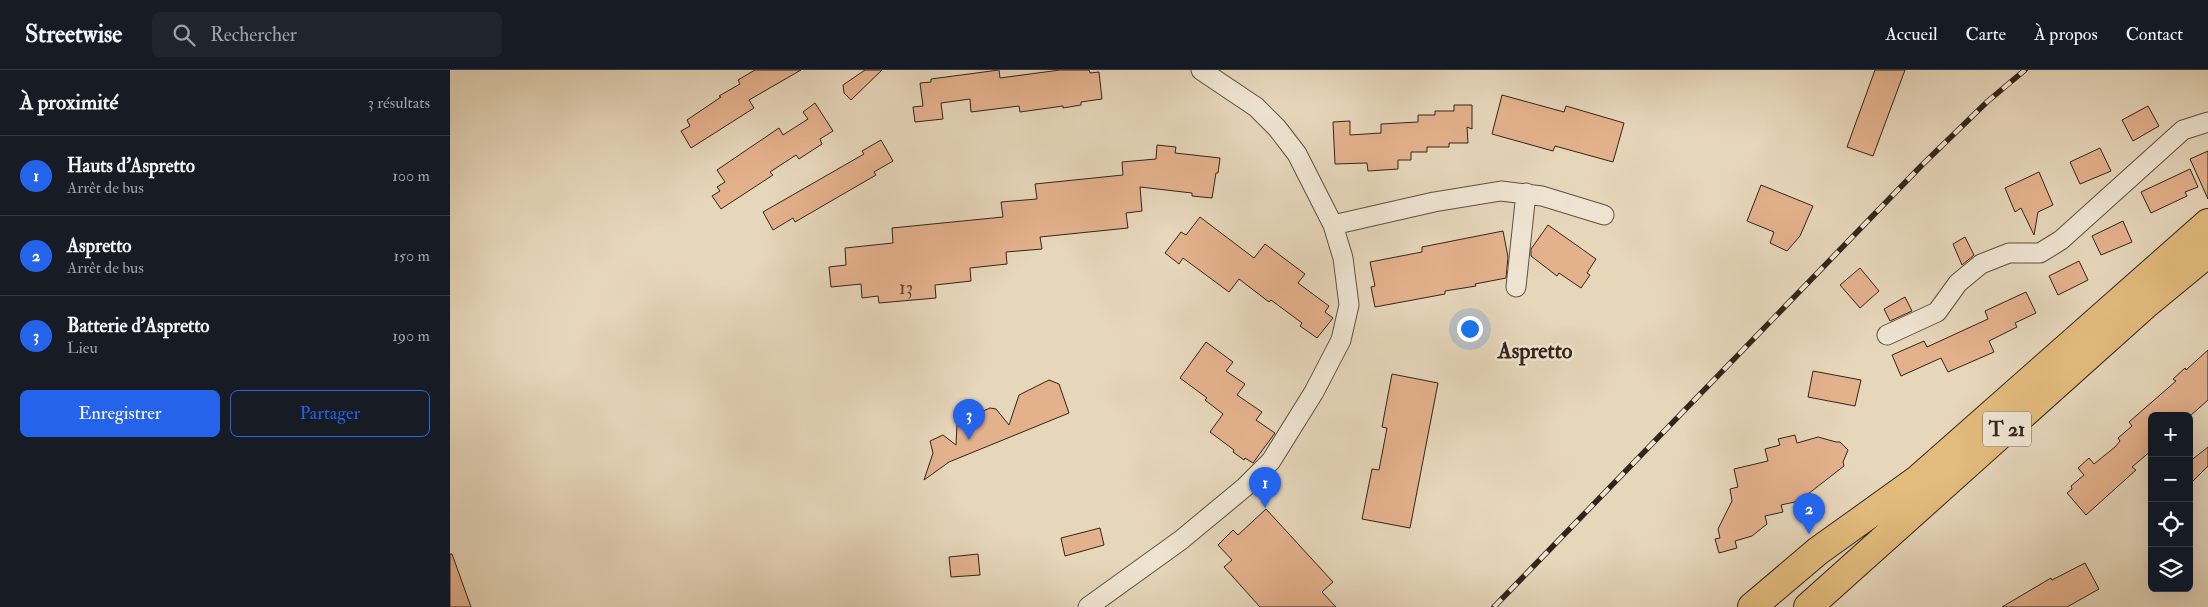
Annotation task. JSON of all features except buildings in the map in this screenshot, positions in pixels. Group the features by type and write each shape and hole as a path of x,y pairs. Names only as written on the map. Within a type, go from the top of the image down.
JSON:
{"main road":[{"name":"T 21","path":"1752,607 1818,551 1917,480 2208,223"},
{"name":"T 21","path":"1808,607 2145,306 2208,253"}],"street":[{"path":"1088,607 1181,540 1245,487 1271,461 1283,446 1341,340 1349,305 1343,258 1333,225 1297,154 1277,128 1256,107 1201,70"},
{"path":"1887,335 1937,312 1958,283 1981,264 2009,253 2040,253 2060,240 2183,130 2208,122"},
{"path":"1333,225 1444,200 1501,191 1526,193 1604,215"},
{"path":"1516,287 1526,193"}],"railway":[{"path":"1494,607 1921,166 1988,101 2025,70"}],"place":[{"name":"Batterie d'Aspretto","path":"969,440"},
{"name":"Hauts d'Aspretto","path":"1265,508"},
{"name":"Aspretto","path":"1809,534"}],"district":[{"name":"Aspretto","path":"1535,351"}]}
